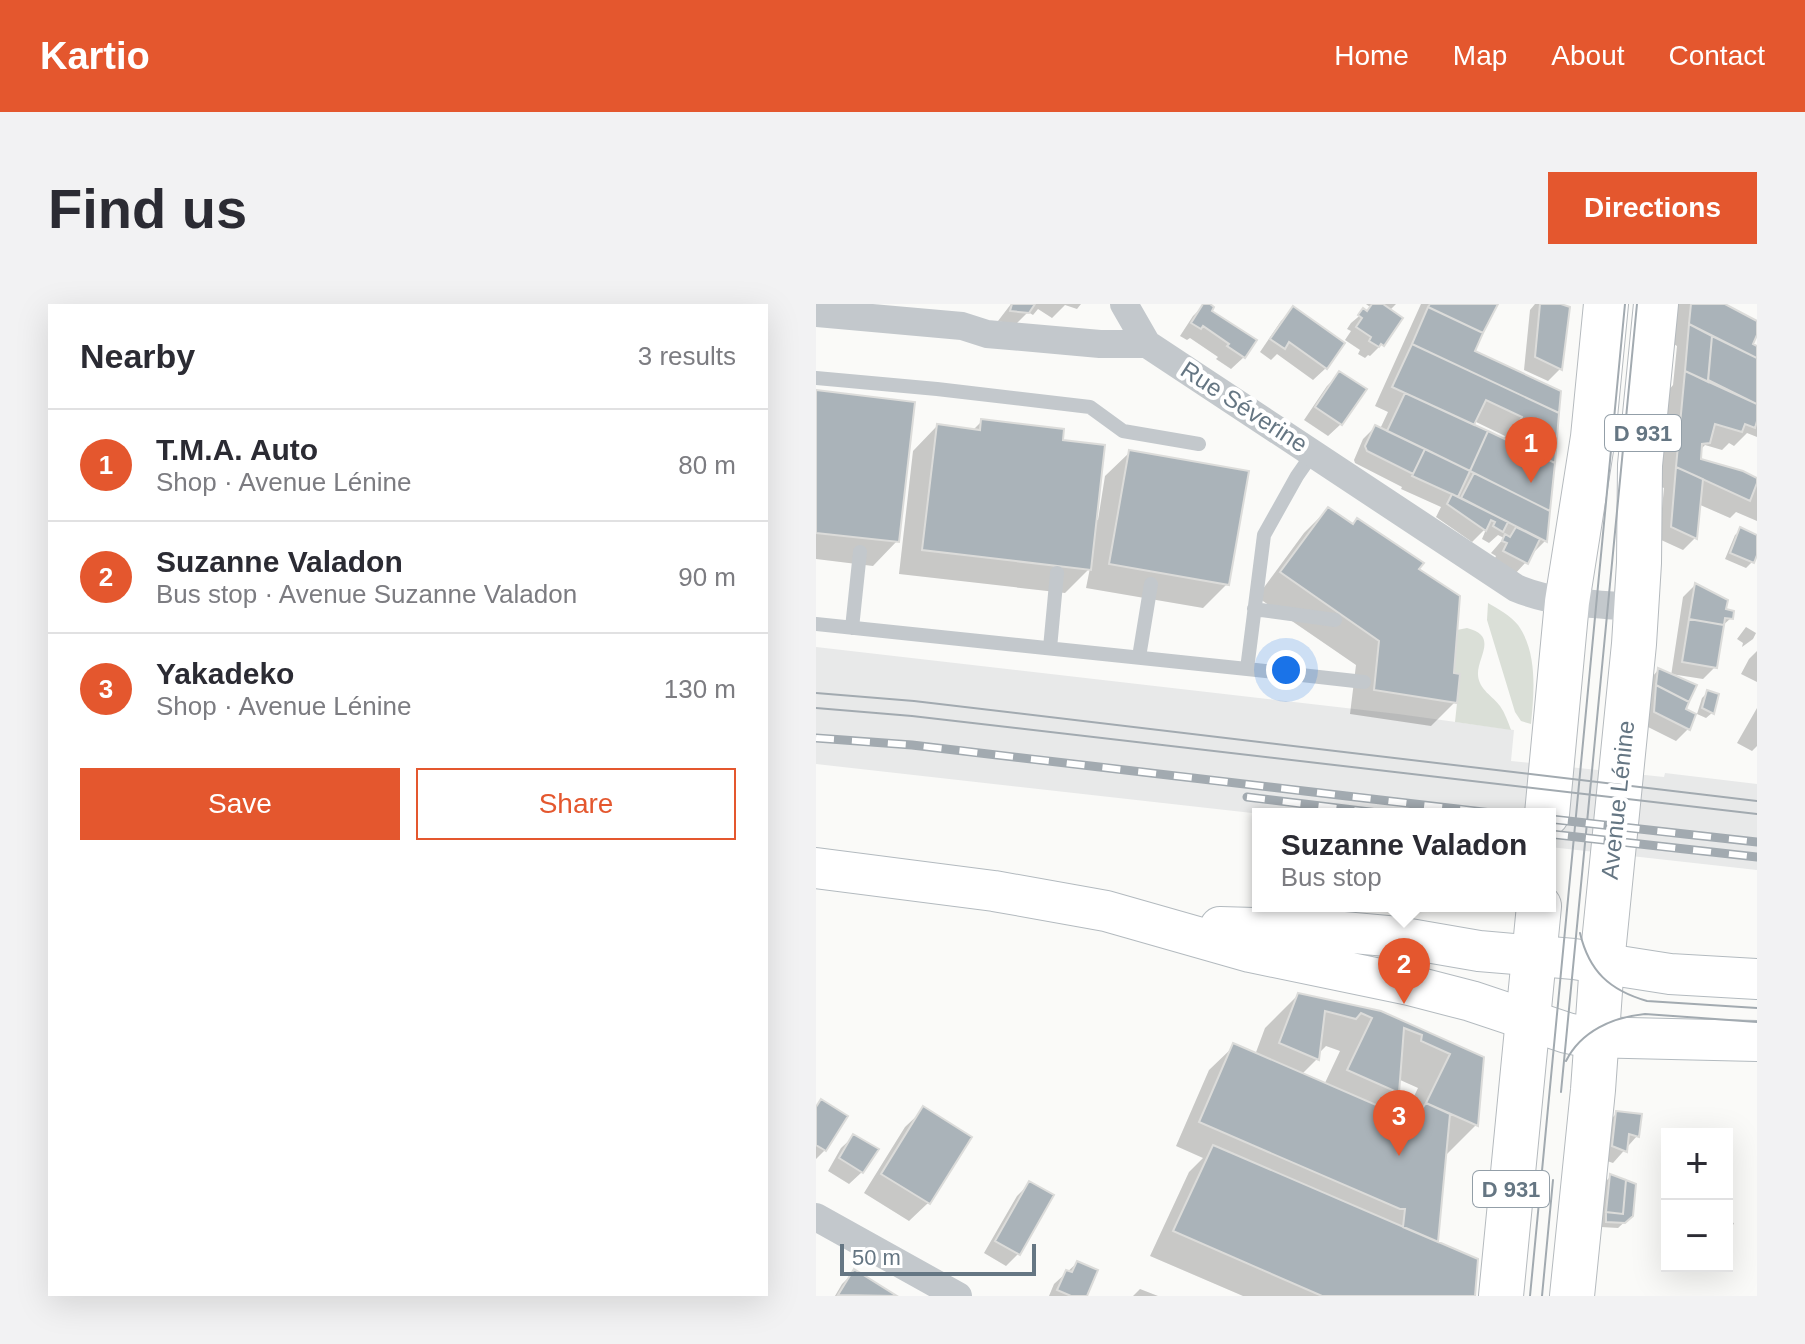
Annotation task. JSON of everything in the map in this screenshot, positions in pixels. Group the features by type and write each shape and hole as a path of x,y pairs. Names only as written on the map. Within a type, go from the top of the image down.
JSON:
{"main road":[{"name":"D 931","path":"1548,808 1567,602 1593,437 1606,304"},
{"name":"Avenue Lénine","path":"1572,1296 1633,654 1639,563 1640,465 1656,304"},
{"name":"D 931","path":"1501,1296 1538,912"}],"street":[{"path":"816,313 962,326 987,334 1100,344 1147,344 1124,304"},
{"name":"Rue Séverine","path":"1147,344 1516,588 1536,596 1567,602 1636,607"},
{"path":"816,868 1008,893 1120,914 1225,928 1386,935 1479,951 1602,963 1670,974 1757,979"},
{"path":"1120,914 1250,952 1471,1001 1567,1033 1597,1038 1757,1041"},
{"path":"816,1217 958,1296"}],"lane":[{"path":"816,378 1090,407 1123,431 1199,444"},
{"path":"1247,669 1264,535 1313,453"},
{"path":"852,628 860,552"},
{"path":"1050,648 1057,573"},
{"path":"1139,657 1151,584"},
{"path":"1254,609 1335,620"},
{"path":"816,624 1364,682"}],"shaded area":[{"path":"1488,603 1515,621 1529,648 1533,673 1531,724 1521,721 1515,712 1487,620"},
{"path":"1467,628 1482,636 1484,648 1479,680 1502,709 1511,730 1455,722 1460,675 1454,673 1457,630"},
{"path":"816,647 1514,730 1511,761 1757,784 1757,870 1556,848 1556,808 1252,808 1252,813 816,764"}],"building":[{"path":"1012,304 1035,304 1029,313 1010,311"},
{"path":"1203,304 1210,304 1214,307 1212,311 1257,340 1245,358 1203,326 1201,329 1191,323"},
{"path":"1372,304 1383,304 1403,318 1384,346 1381,344 1379,347 1369,341 1371,337 1356,327 1362,318 1358,315 1363,308 1367,311"},
{"path":"1430,304 1498,304 1483,333 1428,307"},
{"path":"1540,304 1570,307 1562,370 1535,357"},
{"path":"1691,304 1725,304 1757,321 1753,344 1757,346 1757,358 1689,324"},
{"path":"1293,306 1345,343 1327,369 1289,342 1285,349 1270,339"},
{"path":"1428,307 1483,333 1475,351 1561,391 1559,413 1412,344"},
{"path":"1689,324 1712,336 1708,382 1685,371"},
{"path":"1712,336 1757,358 1757,404 1708,380"},
{"path":"1412,344 1559,413 1555,463 1533,453 1535,438 1521,432 1524,425 1519,423 1522,417 1486,400 1474,425 1392,387"},
{"path":"1339,371 1367,389 1342,425 1315,407"},
{"path":"1685,371 1757,404 1755,428 1745,424 1742,432 1715,424 1710,443 1702,444 1701,459 1757,478 1750,501 1676,467"},
{"path":"816,390 915,402 899,542 816,533"},
{"path":"1405,393 1488,431 1470,471 1387,431"},
{"path":"981,419 1064,429 1063,440 1105,445 1091,570 922,550 937,424 980,430"},
{"path":"1375,425 1425,449 1413,474 1367,451 1365,446"},
{"path":"1488,431 1555,463 1550,511 1470,471"},
{"path":"1425,449 1470,471 1458,497 1412,476"},
{"path":"1129,450 1249,471 1229,585 1109,564"},
{"path":"1676,467 1703,479 1697,539 1671,527"},
{"path":"1474,473 1550,511 1547,542 1461,498"},
{"path":"1452,494 1508,522 1503,532 1493,526 1495,522 1491,520 1486,531 1447,504"},
{"path":"1328,507 1353,524 1357,518 1424,563 1419,569 1460,596 1454,673 1460,674 1457,703 1374,690 1379,641 1280,572"},
{"path":"1516,527 1540,539 1528,564 1503,551 1507,543 1502,541 1505,534 1510,537"},
{"path":"1740,527 1757,535 1754,563 1730,553"},
{"path":"1695,583 1728,600 1726,609 1734,611 1733,619 1725,618 1724,625 1689,619"},
{"path":"1689,619 1724,625 1717,668 1682,662"},
{"path":"1658,668 1697,685 1689,702 1656,685"},
{"path":"1656,685 1689,702 1686,709 1696,714 1690,730 1654,712"},
{"path":"1707,690 1719,694 1714,714 1702,708"},
{"path":"1298,993 1381,1011 1484,1057 1478,1126 1426,1103 1450,1054 1421,1041 1422,1035 1404,1028 1399,1093 1347,1070 1372,1018 1361,1013 1356,1019 1325,1011 1319,1060 1279,1043"},
{"path":"1233,1043 1413,1121 1426,1103 1450,1114 1438,1242 1403,1227 1405,1209 1199,1122"},
{"path":"821,1099 848,1116 826,1151 816,1145 816,1107"},
{"path":"923,1106 972,1137 930,1204 881,1174"},
{"path":"1616,1111 1642,1114 1639,1137 1629,1134 1627,1152 1612,1146"},
{"path":"853,1134 879,1149 863,1173 839,1158"},
{"path":"1213,1145 1478,1259 1475,1296 1322,1296 1173,1231"},
{"path":"1610,1174 1626,1180 1623,1214 1606,1212"},
{"path":"1626,1180 1636,1184 1633,1216 1625,1223 1606,1222 1606,1212 1623,1214"},
{"path":"1029,1181 1054,1195 1020,1255 995,1241"},
{"path":"1077,1261 1098,1270 1087,1296 1071,1296 1057,1290 1066,1270 1072,1272"},
{"path":"854,1269 897,1296 838,1295"}],"tram line":[{"path":"1530,1296 1625,304"},
{"path":"1561,1092 1637,304"},
{"path":"816,693 914,701 1757,801"},
{"path":"816,708 912,716 1757,814"},
{"path":"1580,933 1595,968 1611,985 1622,991 1647,1001 1757,1008"},
{"path":"1566,1061 1580,1041 1599,1027 1621,1018 1645,1014 1757,1022"},
{"path":"1542,1296 1553,1180"}],"railway":[{"path":"816,738 912,745 1449,808"},
{"path":"1247,797 1337,808"},
{"path":"1556,820 1757,842"},
{"path":"1556,835 1757,857"}],"place":[{"name":"T.M.A. Auto","path":"1531,483"},
{"name":"Suzanne Valadon","path":"1404,1004"},
{"name":"Yakadeko","path":"1399,1156"}]}
